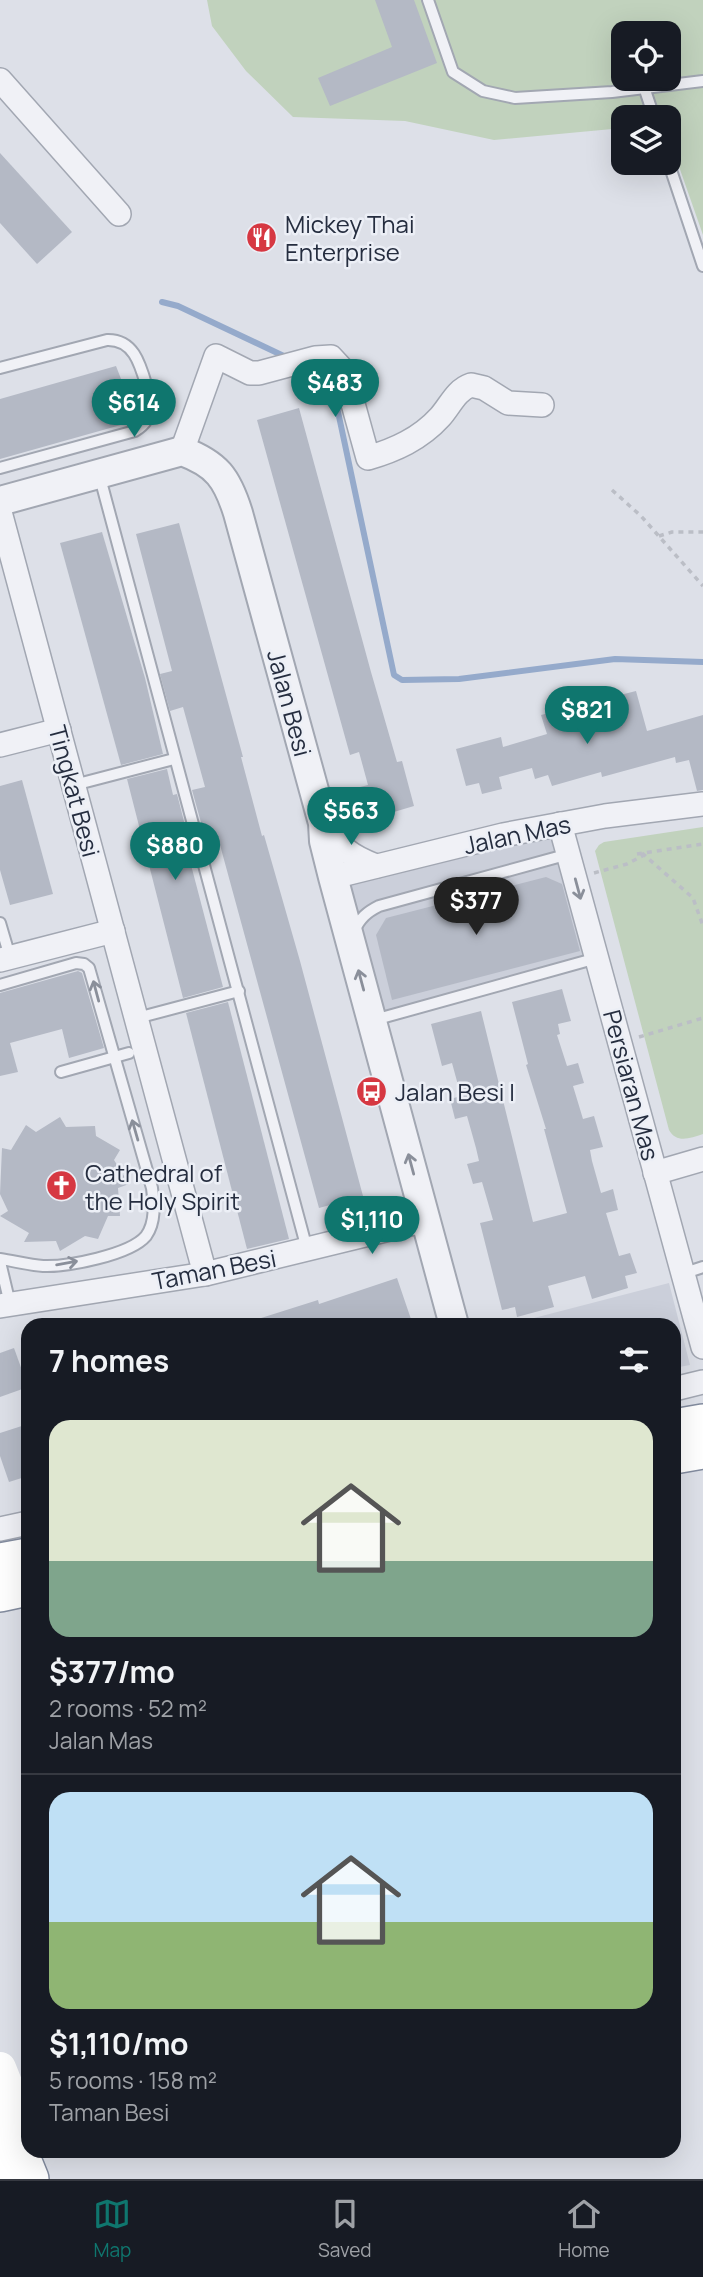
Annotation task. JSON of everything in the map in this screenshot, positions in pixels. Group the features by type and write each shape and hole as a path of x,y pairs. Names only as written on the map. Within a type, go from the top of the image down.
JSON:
{"highway":[{"path":"681,1427 703,1423"},
{"path":"681,1454 703,1450"},
{"path":"681,1475 703,1471"},
{"path":"0,1562 21,1558"},
{"path":"0,1593 21,1588"},
{"path":"0,2105 21,2157"},
{"path":"21,2158 30,2179"}],"main road":[{"path":"0,2068 21,2122"},
{"path":"35,2158 43,2179"},
{"path":"0,2165 6,2179"}],"street":[{"path":"0,80 119,214"},
{"path":"0,501 182,451 216,356 250,373 315,358 331,357 344,371 368,458 411,442 438,419 459,392 471,385 484,388 508,403 541,405"},
{"name":"Jalan Besi","path":"182,451 203,459 216,469 227,483 233,497 323,823 324,841 333,877 452,1318"},
{"name":"Tingkat Besi","path":"0,512 205,1273"},
{"path":"0,745 58,730"},
{"name":"Jalan Mas","path":"333,877 503,835 560,824 703,804"},
{"path":"323,823 353,857 376,866"},
{"name":"Persiaran Mas","path":"560,824 655,1173 693,1271 703,1347"},
{"path":"5,959 113,930"},
{"path":"655,1173 703,1159"},
{"name":"Taman Besi","path":"5,1305 205,1273 426,1220"},
{"path":"681,1387 703,1382"},
{"path":"0,1529 21,1524"}],"lane":[{"path":"428,0 453,72 483,91 516,98 618,91"},
{"path":"681,83 703,81"},
{"path":"673,175 703,266"},
{"path":"0,368 107,340 117,340 126,343 133,350 152,408 148,419 135,431 0,468"},
{"path":"99,474 307,1250"},
{"path":"74,785 174,759"},
{"path":"350,940 358,922 379,906 569,854"},
{"path":"0,922 5,959"},
{"path":"372,1020 597,958"},
{"path":"0,985 76,963 89,968 152,1188 153,1220 146,1236 118,1252 58,1265 0,1261 5,1305"},
{"path":"137,1018 239,991"},
{"path":"61,1072 129,1053"}],"path":[{"path":"612,489 641,516 703,586"},
{"path":"659,536 672,532 703,532"},
{"path":"575,877 627,864 641,854 703,844"},
{"path":"641,854 693,898 703,926"},
{"path":"620,1041 703,1018"}],"shaded area":[{"path":"560,824 597,958 371,1020 333,877"},
{"path":"669,1283 678,1318 534,1318"},
{"path":"681,1330 690,1365 681,1367"}],"green space":[{"path":"207,0 703,0 703,235 681,172 681,105 611,105 611,129 494,140 405,121 293,117 246,71 212,26"},
{"path":"703,827 703,1134 680,1138 669,1130 595,851 604,842"}],"building":[{"path":"375,0 414,0 437,63 330,106 318,78 392,47"},
{"path":"0,153 72,232 37,264 0,223"},
{"path":"116,366 123,384 127,382 134,405 131,407 135,421 0,459 0,399"},
{"path":"299,408 397,762 402,761 414,806 377,817 374,805 362,808 356,788 368,785 359,752 350,755 257,420"},
{"path":"179,523 262,836 264,835 300,961 363,1196 319,1208 217,834 205,837 192,790 205,787 183,707 170,711 160,674 172,671 136,534"},
{"path":"102,532 145,678 163,754 121,765 60,543"},
{"path":"636,691 647,731 703,715 703,790 697,791 689,760 676,763 675,757 602,777 601,772 552,786 548,775 535,779 532,768 499,777 502,789 482,794 479,783 466,786 456,749 501,737 503,747 547,734 541,715"},
{"path":"167,769 173,795 177,794 189,841 185,842 223,987 183,998 127,779"},
{"path":"22,780 53,894 10,905 0,870 0,786"},
{"path":"546,877 562,884 580,951 392,1000 376,935 386,918"},
{"path":"78,971 82,973 104,1048 69,1058 62,1029 10,1043 18,1072 0,1076 0,993"},
{"path":"562,989 571,1021 558,1024 560,1034 557,1035 567,1066 578,1063 584,1083 573,1086 583,1119 594,1116 603,1147 590,1150 601,1193 613,1189 618,1210 606,1213 619,1256 630,1253 637,1273 625,1276 628,1288 592,1299 585,1276 548,1286 554,1307 517,1317 515,1307 502,1310 480,1223 493,1220 482,1182 473,1184 467,1164 479,1161 476,1148 467,1116 455,1119 450,1099 461,1096 452,1063 442,1066 431,1024 481,1011 533,1222 567,1213 546,1129 526,1065 528,1064 512,1002"},
{"path":"228,1002 289,1239 247,1249 186,1013"},
{"name":"Cathedral of the Holy Spirit","path":"60,1117 66,1127 95,1126 96,1136 120,1150 114,1160 129,1184 118,1188 120,1216 108,1216 98,1239 85,1236 60,1251 56,1241 24,1242 29,1233 0,1216 8,1211 0,1194 2,1148 11,1150 26,1125 36,1132"},
{"path":"397,1278 411,1318 261,1318 318,1300 319,1304"},
{"path":"14,1348 21,1368 21,1390 0,1397 0,1353"},
{"path":"21,1426 21,1478 9,1482 0,1456 0,1433"}],"waterway":[{"path":"162,302 178,306 288,358"},
{"path":"307,367 323,374 334,393 394,675 402,680 459,679 615,659 703,662"}],"place":[{"name":"Mickey Thai Enterprise","path":"262,237"},
{"name":"Jalan Besi I","path":"372,1091"},
{"name":"Cathedral of the Holy Spirit","path":"62,1186"}]}
